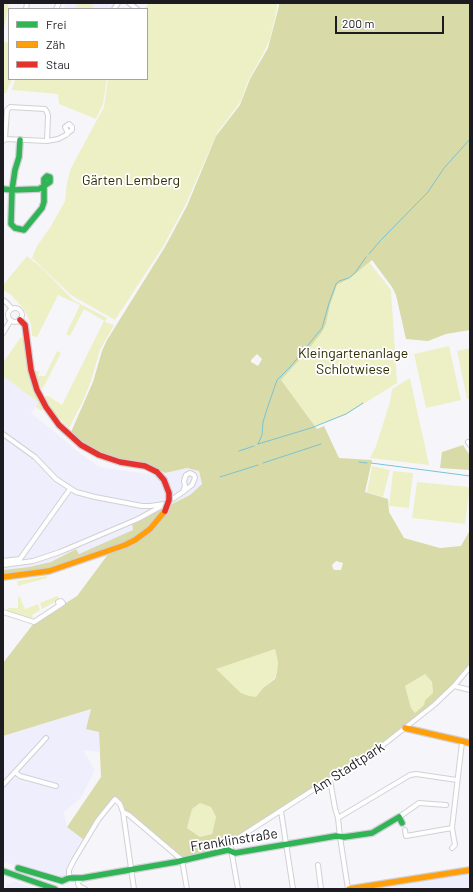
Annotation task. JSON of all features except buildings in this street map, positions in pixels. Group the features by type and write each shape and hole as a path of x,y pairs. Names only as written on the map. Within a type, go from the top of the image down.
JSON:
{"street":[{"path":"47,141 48,116 44,109 10,107 7,110 4,140 47,141 58,140 68,133"},
{"path":"3,189 12,190 33,189 44,186 44,202 42,208 26,229 23,230 15,228 11,224 12,190 15,170 19,157 20,140"},
{"path":"3,300 8,303 12,309"},
{"path":"12,309 17,308 21,311 22,315 20,320"},
{"path":"11,320 9,314 12,309"},
{"path":"11,320 16,322 20,320"},
{"path":"3,332 11,320"},
{"path":"3,577 49,571 126,545 150,529 165,511 169,500 169,493 164,480 157,472 145,466 120,462 99,455 81,445 59,425 46,407 37,390 31,370 25,325 20,320"},
{"path":"3,434 35,457 56,479 81,494 142,506 165,504"},
{"path":"3,565 33,561 60,552 138,519 165,504 183,492 192,485 195,478 194,475 190,473 186,475 183,492"},
{"path":"3,561 20,559 70,488"},
{"path":"3,612 34,622 59,605"},
{"name":"Am Stadtpark","path":"214,853 368,757 454,686 470,667"},
{"path":"454,686 470,690"},
{"path":"405,728 470,743"},
{"path":"3,785 46,738"},
{"path":"452,848 455,845 452,828 462,742"},
{"path":"15,772 20,776 56,786"},
{"path":"338,818 410,775 416,774 457,780"},
{"path":"330,780 338,818 349,889 470,870"},
{"path":"69,878 69,870 81,848 98,820 115,799 120,804 123,812 134,889"},
{"name":"Franklinstraße","path":"18,868 62,880 69,878 82,878 131,870 228,850 232,853 236,853 336,836 344,837 372,833 419,804 446,805"},
{"path":"281,811 293,889"},
{"path":"123,812 182,860 187,889"},
{"path":"399,817 404,827 406,836 452,828"},
{"path":"230,843 238,889"},
{"path":"318,865 321,889"},
{"path":"3,871 55,889"},
{"path":"82,878 78,884 85,889"}],"shaded area":[{"path":"66,3 118,3 115,8 64,8"},
{"path":"3,374 39,403 31,413 99,467 156,475 187,468 199,471 202,484 190,495 132,524 133,530 107,542 79,554 76,549 51,562 29,567 3,570"},
{"path":"91,709 99,732 99,752 83,750 95,770 81,798 64,812 67,827 84,840 67,870 66,877 60,877 3,862 3,736"},
{"path":"470,872 470,889 367,889"},
{"path":"14,881 34,889 5,889 7,883 11,884"}],"green space":[{"path":"3,3 9,3 8,8 3,35"},
{"path":"78,3 94,3 92,8 76,8"},
{"name":"Gärten Lemberg","path":"149,3 277,3 270,39 248,81 241,101 217,133 185,206 164,245 115,320 71,295 32,258 37,246 51,226 65,201 67,182 71,168 104,107 108,80 148,80 148,8 145,8"},
{"path":"279,3 470,3 470,330 446,334 428,341 406,339 396,295 392,287 372,260 350,278 337,285 330,305 326,324 322,332 281,380 317,429 324,426 339,458 372,460 365,492 388,499 389,512 404,538 440,548 461,546 470,530 470,665 454,685 435,702 368,755 323,781 281,810 213,852 184,859 124,810 114,798 84,840 67,827 101,777 99,732 86,729 91,709 3,736 3,663 34,623 77,596 112,549 51,568 8,574 3,574 3,570 29,567 51,562 76,549 79,554 133,530 132,524 190,495 202,484 199,471 187,468 165,473 147,463 105,456 92,449 71,432 93,382 102,351 107,340 165,247 187,206 216,136 240,105 250,79 268,48","holes":["257,354 262,359 258,366 251,362","336,561 343,563 341,570 333,569 332,565","275,649 278,662 275,679 263,688 256,697 241,693 216,669","425,674 432,682 433,693 425,700 424,705 415,713 411,708 405,686","200,803 211,807 216,817 212,834 200,837 187,828 192,809"]},
{"path":"3,41 8,43 8,80 12,80 6,93 3,93"},
{"path":"15,80 107,80 103,104 96,119 59,104 58,94 12,90"},
{"path":"27,256 43,269 73,300 107,318 105,322 114,325 100,350 91,381 83,401 69,428 56,415 55,416 44,397 48,396 62,405 104,321 84,309 70,336 66,334 80,305 58,295 37,337 32,336 31,324 23,308 10,294 3,290 3,285"},
{"name":"Kleingartenanlage Schlotwiese","path":"369,262 391,290 397,383 347,414 315,426 281,380 302,357 326,324 330,305 337,285 350,278"},
{"path":"20,338 25,338 28,371 43,408 41,411 36,407 38,402 3,376 3,363"},
{"path":"449,346 461,400 426,408 414,354"},
{"path":"470,348 470,399 467,399 457,351"},
{"path":"57,351 61,353 42,390 35,371 40,371 38,376 45,376"},
{"path":"410,378 429,465 370,458 376,446 390,402 392,389"},
{"path":"463,445 470,456 470,470 440,468 442,452"},
{"path":"372,466 390,470 383,497 367,492"},
{"path":"393,471 413,473 409,508 389,506"},
{"path":"417,482 470,487 465,524 412,518"},
{"path":"47,576 47,578 18,586 17,581"},
{"path":"57,596 60,599 42,609 40,603"},
{"path":"18,597 20,597 25,609 38,604 40,610 32,615 33,618 31,619 6,611 8,608 18,608"},
{"path":"275,649 278,662 277,672 274,679 263,688 256,697 249,697 241,693 215,669"},
{"path":"425,674 432,682 433,693 425,700 424,705 415,713 411,708 405,686"},
{"path":"200,803 211,807 216,817 212,834 200,837 187,828 192,809"}],"waterway":[{"path":"369,254 428,192 444,168 470,139"},
{"path":"258,444 262,435 263,422 277,380 291,366 322,328 336,284 339,281 349,278 355,273 366,257"},
{"path":"258,444 311,428 346,414 363,403"},
{"path":"263,463 321,444"},
{"path":"239,451 254,446"},
{"path":"359,462 367,463"},
{"path":"371,463 470,476"},
{"path":"220,477 258,465"}],"traffic: fast":[{"path":"3,189 12,190 39,189 44,186 50,182 50,177 47,176 44,179 44,202 42,208 24,230 15,228 11,224 12,190 15,170 19,157 20,140"},
{"path":"18,868 62,881 69,878 82,878 176,862 228,850 235,853 336,836 344,837 372,833 399,817 402,823"},
{"path":"3,871 55,889"}],"traffic: slow":[{"path":"3,577 49,571 125,545 150,529 165,511"},
{"path":"405,728 470,743"},
{"path":"349,889 470,870"}],"traffic: jam":[{"path":"20,320 25,325 31,370 37,390 46,407 59,425 81,445 99,455 120,462 145,466 157,472"},
{"path":"157,472 164,480 169,493 169,500 165,511"}]}
